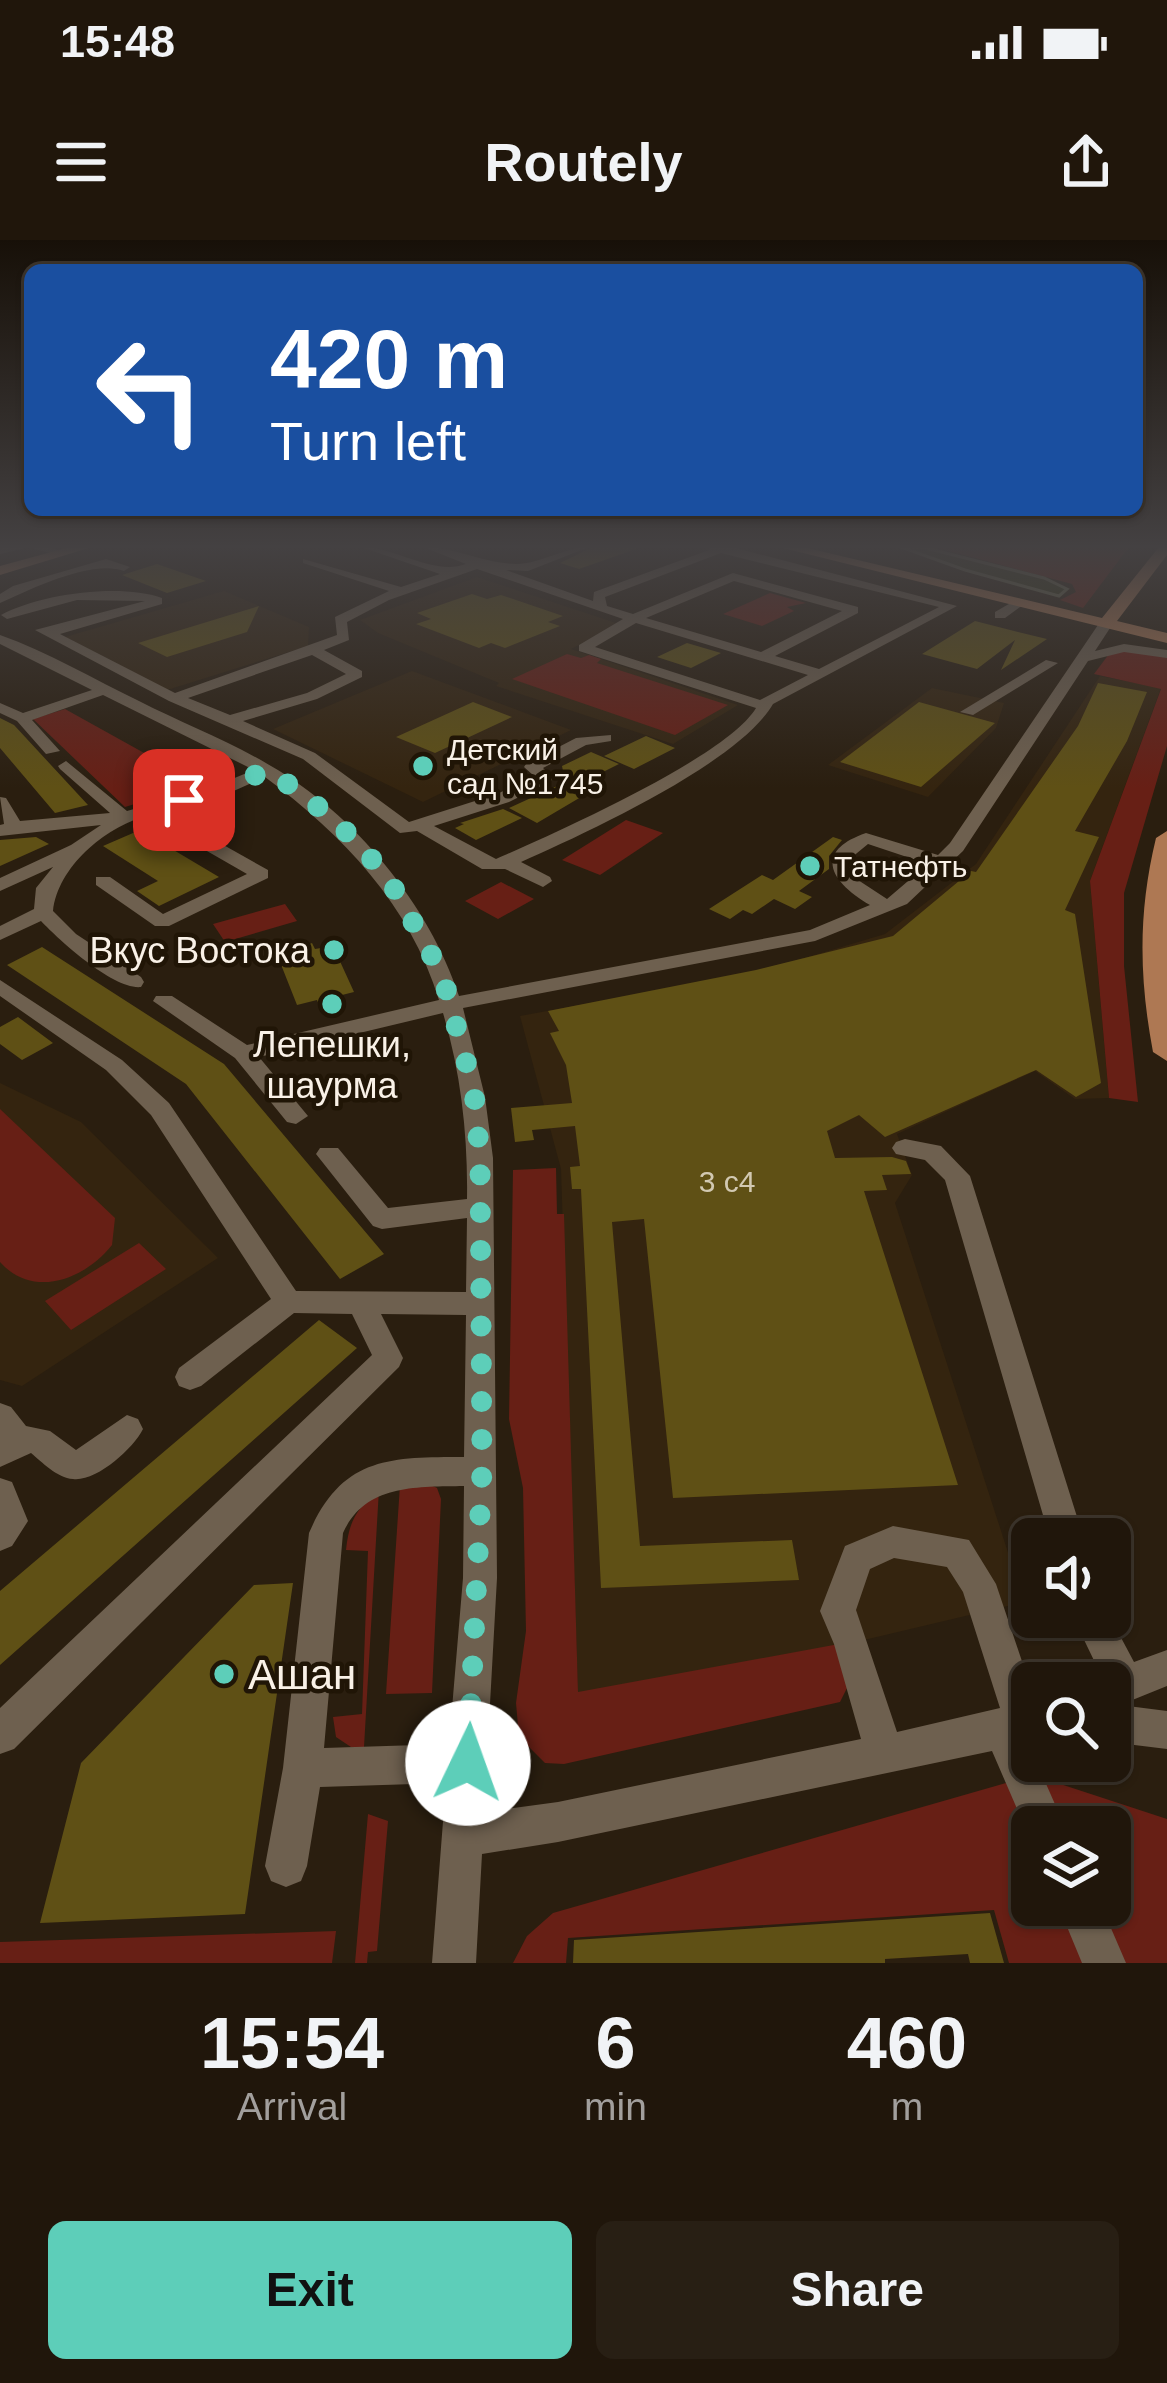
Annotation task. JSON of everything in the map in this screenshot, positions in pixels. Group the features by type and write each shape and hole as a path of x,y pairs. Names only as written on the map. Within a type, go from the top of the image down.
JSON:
{"main road":[{"path":"1116,627 1167,638"},
{"path":"1167,838 1154,891 1149,941 1167,1052"}],"street":[{"path":"35,627 174,698 309,756 412,827 489,865 506,862 597,821 732,741 764,706 910,627"},
{"path":"48,633 67,627"},
{"path":"174,698 344,637 342,627"},
{"path":"618,627 584,648 764,706"},
{"path":"665,627 820,674"},
{"path":"762,657 819,627"},
{"path":"243,1053 452,1004 753,949 815,934 886,906 944,863 1104,627"},
{"path":"0,639 267,770 307,797 361,845 417,927 452,1004 474,1091 482,1471 454,1963"},
{"path":"1051,663 1082,663 1124,648 1167,654"},
{"path":"229,720 312,696 357,674 313,650"},
{"path":"968,712 1070,650"},
{"path":"22,718 108,689"},
{"path":"0,707 22,718 52,751"},
{"path":"361,845 502,798 545,777 532,767 582,741 604,738"},
{"path":"66,766 124,817"},
{"path":"0,802 7,828 43,828 124,817 221,790 267,770"},
{"path":"103,881 162,922 261,874 146,809"},
{"path":"0,885 77,849 124,817"},
{"path":"886,906 860,892 841,873 839,859 845,848 866,838 944,863"},
{"path":"43,912 46,888 77,849"},
{"path":"506,862 543,881"},
{"path":"0,934 43,912"},
{"path":"43,912 69,938 134,982"},
{"path":"3,994 114,1065 160,1109 288,1302"},
{"path":"164,1001 243,1053 296,1116"},
{"path":"905,1148 932,1153 948,1162 957,1176 1061,1518"},
{"path":"329,1154 382,1219 480,1207"},
{"path":"190,1377 288,1302 478,1304"},
{"path":"0,1735 388,1358 360,1302"},
{"path":"6,1437 49,1444 71,1465 85,1462 127,1429"},
{"path":"286,1866 303,1768 326,1533 334,1510 351,1490 370,1479 482,1471"},
{"path":"0,1493 11,1521 0,1535"},
{"path":"885,1752 865,1699 854,1641 838,1611 857,1558 893,1541 957,1552 978,1584 1011,1688"},
{"path":"1109,1638 1144,1679"},
{"path":"463,1836 559,1822 1011,1725"},
{"path":"1131,1726 1167,1730"},
{"path":"303,1768 468,1763"},
{"path":"1088,1926 1104,1963"}],"shaded area":[{"path":"98,627 309,627 308,646 167,690 65,637"},
{"path":"370,627 612,627 571,649 738,705 673,744 496,686 499,683"},
{"path":"1128,650 1167,656 1167,746 1124,893 1124,966 1138,1102 1109,1098 1090,881 1161,689 1094,674 1109,654"},
{"path":"567,654 589,655 601,659 597,663 728,705 675,735 512,679"},
{"name":"Детский сад №1745","path":"412,671 571,730 423,802 273,729"},
{"path":"1100,676 1161,688 1090,881 1109,1098 1075,1099 1035,1071 897,1134 912,1175 895,1203 1011,1562 1011,1605 864,1640 578,1693 561,1169 520,1016 758,972 885,934 976,864"},
{"path":"932,688 1004,703 996,728 928,797 828,765"},
{"path":"65,709 200,784 125,807 33,719"},
{"path":"626,820 663,833 600,875 562,860"},
{"path":"501,882 534,899 498,919 465,901"},
{"path":"285,904 297,921 225,942 213,924"},
{"path":"0,1083 81,1122 218,1258 22,1386 0,1380"},
{"path":"0,1109 115,1218 112,1245 73,1276 27,1280 0,1262"},
{"path":"556,1168 557,1214 564,1214 578,1692 839,1644 850,1682 840,1702 564,1764 545,1763 519,1737 516,1703 526,1631 523,1488 509,1419 513,1170"},
{"path":"139,1243 166,1269 71,1330 45,1301"},
{"path":"400,1485 437,1488 441,1499 432,1693 386,1694"},
{"path":"379,1489 364,1747 351,1747 336,1737 333,1717 362,1714 368,1551 346,1550 355,1516"},
{"path":"1043,1782 1127,1806 1049,1806"},
{"path":"1006,1783 1019,1806 1011,1806 1011,1926 1077,1926 1092,1963 1009,1963 994,1910 568,1938 566,1963 513,1963 527,1936 553,1913"},
{"path":"1131,1807 1167,1819 1167,1963 1116,1963 1099,1926 1131,1926"},
{"path":"368,1814 388,1821 377,1951 368,1952 367,1963 355,1963"},
{"path":"336,1931 332,1963 0,1963 0,1942"}],"building":[{"path":"189,627 249,627 247,632 167,657 138,643"},
{"path":"425,627 556,627 505,648 491,643 479,648"},
{"path":"965,627 1001,627 1047,639 1001,670 1015,640 977,669 922,654"},
{"path":"687,643 721,653 691,668 657,657"},
{"path":"1098,683 1147,692 1127,741 1075,831 1099,837 1065,910 1075,914 1101,1083 1076,1097 1036,1070 885,1137 859,1115 827,1131 835,1158 892,1157 906,1161 911,1174 882,1175 887,1190 864,1191 958,1485 673,1498 644,1219 612,1222 640,1546 792,1540 799,1580 601,1588 581,1189 572,1189 570,1167 580,1166 575,1126 532,1130 534,1140 515,1142 511,1108 572,1103 566,1065 550,1033 559,1031 548,1011 756,970 893,936 971,871 976,872 1078,726"},
{"path":"473,702 512,717 435,753 396,737"},
{"path":"919,702 995,723 921,787 840,762"},
{"path":"0,718 14,725 88,805 55,813 0,748"},
{"path":"646,736 675,748 634,769 604,756"},
{"path":"591,752 619,764 579,784 557,774 562,766"},
{"path":"557,786 581,797 537,823 509,808"},
{"path":"503,809 522,818 476,840 455,828 464,824 460,823"},
{"path":"140,830 219,877 159,906 137,891 158,881 103,846"},
{"path":"36,837 49,844 0,866 0,840"},
{"path":"833,837 842,840 829,856 829,869 799,891 812,897 795,909 774,899 752,914 743,910 730,919 709,909 762,875 773,880"},
{"path":"312,943 315,949 333,946 354,992 338,996 341,1003 320,1007 317,1000 297,1005 278,957"},
{"path":"42,947 224,1064 384,1254 340,1279 186,1084 7,965"},
{"path":"18,1017 53,1043 22,1060 0,1044 0,1027"},
{"path":"319,1320 357,1348 0,1665 0,1591"},
{"name":"Ашан","path":"293,1583 245,1914 40,1923 81,1763 254,1585"},
{"path":"990,1913 1004,1963 970,1963 968,1954 885,1959 885,1963 573,1963 574,1940"}],"place":[{"name":"Детский сад №1745","path":"423,766"},
{"name":"Татнефть","path":"810,866"},
{"name":"Вкус Востока","path":"334,950"},
{"name":"Лепешки, шаурма","path":"332,1004"},
{"name":"Ашан","path":"224,1674"}],"route":[{"path":"184,800 267,770 307,797 361,845 395,890 442,974 458,1026 474,1091 480,1158 480,1578 468,1763"}]}
